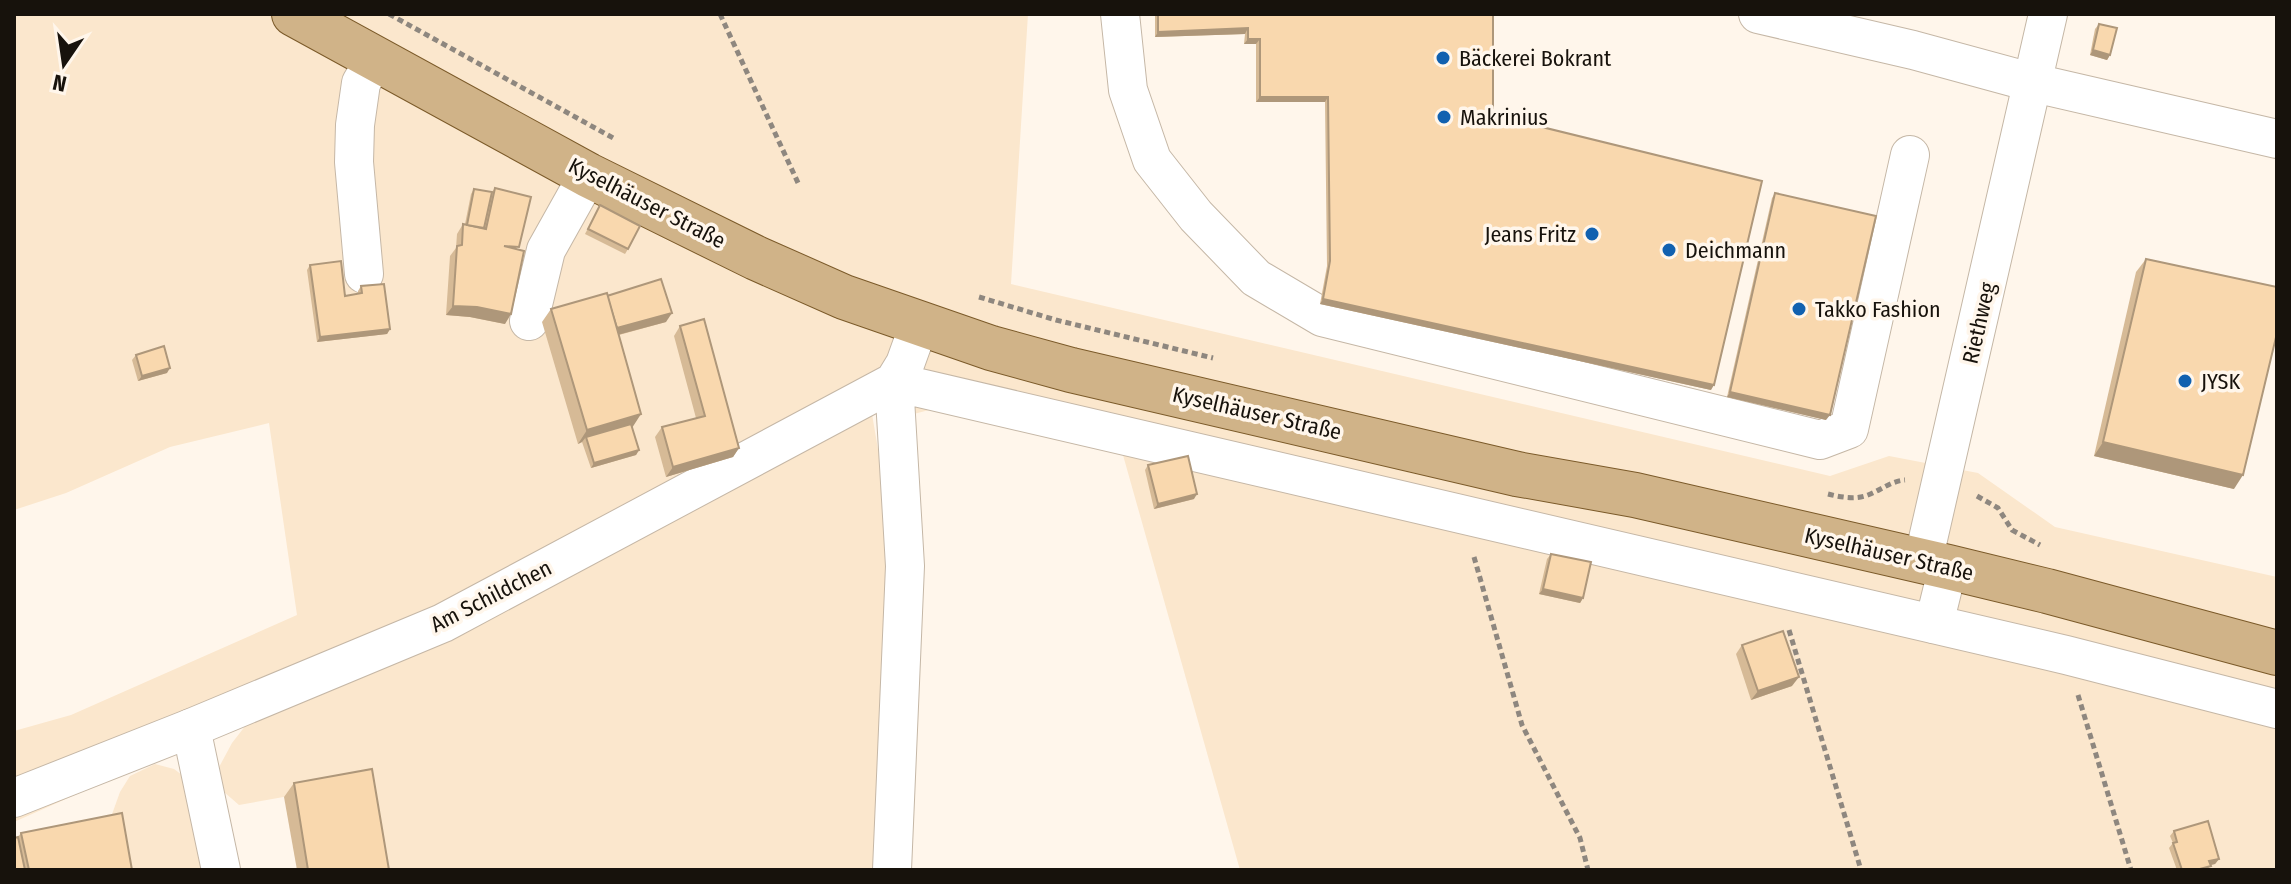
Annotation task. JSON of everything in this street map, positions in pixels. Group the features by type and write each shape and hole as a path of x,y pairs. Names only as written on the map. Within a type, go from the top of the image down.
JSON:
{"main road":[{"name":"Kyselhäuser Straße","path":"294,14 588,175 810,282 919,325 1071,370 1472,464 1672,503 1936,564 2277,653"}],"street":[{"path":"1120,14 1128,90 1152,160 1196,216 1256,278 1322,317 1820,440 1849,429 1910,155"},
{"path":"1758,14 1913,50 2034,83 2277,139"},
{"name":"Riethweg","path":"1934,624 1936,564 2048,14"},
{"path":"364,274 354,162 355,125 361,83 375,59"},
{"path":"529,321 546,250 588,175"},
{"path":"892,870 905,566 894,382 905,364 919,325"},
{"path":"894,382 2066,655 2277,709"},
{"name":"Am Schildchen","path":"14,798 443,623 894,382"},
{"path":"1462,515 1472,464"},
{"path":"191,728 221,870"}],"path":[{"path":"720,14 799,185"},
{"path":"1462,515 1522,725 1580,838 1588,870"},
{"path":"1776,588 1861,870"},
{"path":"2066,655 2131,870"}],"shaded area":[{"path":"14,14 1028,14 1011,284 1830,476 1889,456 1978,473 2055,527 2277,577 2277,870 1240,870 1121,448 983,413 929,410 910,415 872,414 896,556 877,854 871,870 377,870 362,783 239,805 224,792 218,769 232,743 253,716 14,822 14,731 71,715 297,615 269,423 170,447 66,493 14,510"},
{"path":"155,764 174,769 190,781 204,870 120,870 111,817 130,776"}],"building":[{"path":"1158,14 1493,14 1493,115 1762,181 1714,385 1323,299 1330,261 1328,97 1260,97 1260,39 1248,39 1248,28 1158,32"},
{"path":"2099,24 2117,28 2110,55 2093,50"},
{"path":"495,188 531,197 519,247 504,246 524,251 511,314 453,306 457,246 462,245 463,224 486,229"},
{"path":"474,189 492,192 484,228 467,225"},
{"name":"Takko Fashion","path":"1775,193 1876,216 1830,415 1730,392"},
{"path":"600,205 640,226 628,249 588,229"},
{"name":"JYSK","path":"2146,259 2277,287 2277,333 2243,475 2103,442"},
{"path":"341,261 345,296 362,293 361,286 384,284 390,329 320,337 310,265"},
{"path":"661,279 672,313 617,328 607,296"},
{"path":"607,293 641,414 587,430 551,309"},
{"path":"704,319 739,448 673,467 662,427 705,416 680,326"},
{"path":"164,346 170,368 142,376 136,355"},
{"path":"631,424 639,450 594,463 586,437"},
{"path":"1188,456 1197,494 1158,504 1148,465"},
{"path":"1551,554 1591,562 1583,598 1543,589"},
{"path":"1783,631 1799,677 1758,691 1742,645"},
{"path":"372,769 389,870 308,870 294,783"},
{"path":"122,813 132,870 29,870 21,833"},
{"path":"2208,821 2219,859 2209,861 2211,866 2182,870 2173,843 2177,842 2174,831"},
{"path":"18,837 25,870 14,870 14,838"}],"place":[{"name":"Bäckerei Bokrant","path":"1443,58"},
{"name":"Makrinius","path":"1444,117"},
{"name":"Jeans Fritz","path":"1592,234"},
{"name":"Deichmann","path":"1669,250"},
{"name":"Takko Fashion","path":"1799,309"},
{"name":"JYSK","path":"2185,381"}]}
